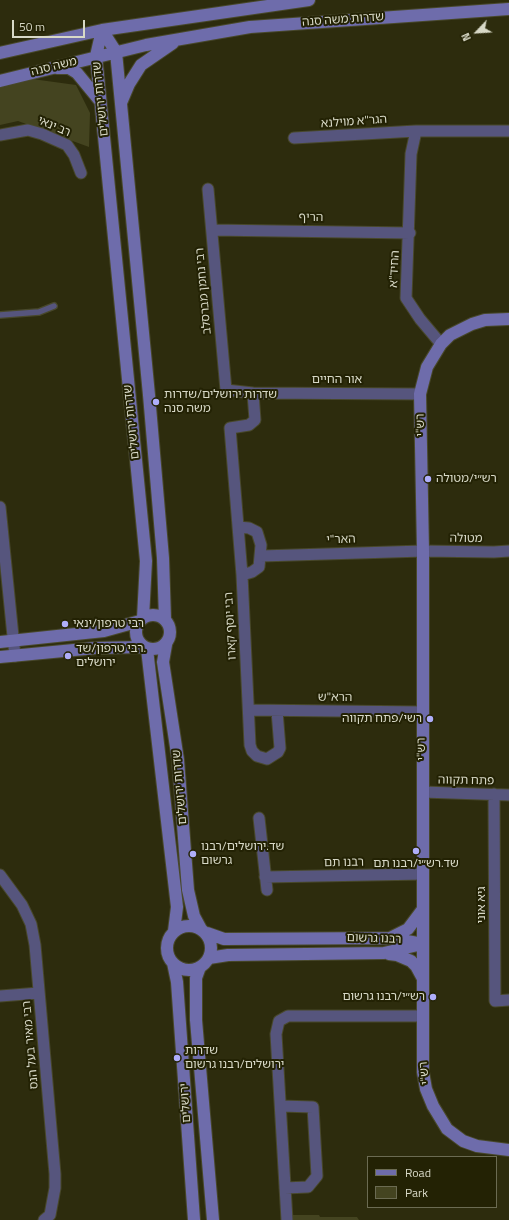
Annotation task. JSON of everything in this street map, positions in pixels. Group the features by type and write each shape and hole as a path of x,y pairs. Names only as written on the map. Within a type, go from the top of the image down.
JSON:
{"main road":[{"name":"שדרות משה סנה","path":"0,53 102,30 309,0"},
{"name":"שדרות משה סנה","path":"179,39 250,26 509,9"},
{"name":"שדרות ירושלים","path":"102,30 116,52 155,458 163,558 165,619"},
{"name":"שדרות ירושלים","path":"102,30 96,56 146,560 141,620"},
{"name":"משה סנה","path":"0,81 96,56 179,39"},
{"path":"121,104 129,84 141,66 179,39"},
{"path":"54,67 69,68 77,73 101,103"},
{"name":"רש\"י","path":"509,319 484,320 450,335 441,344 427,366 420,394 423,551 423,1072 426,1089 436,1112 447,1129 463,1141 477,1146 509,1150"},
{"path":"0,642 104,631 141,620 152,615 165,619 171,630 170,638 166,645 157,650 145,648 95,648 0,657"},
{"path":"141,620 136,634 145,648"},
{"name":"שדרות ירושלים","path":"166,645 163,662 178,760 188,890 194,916 204,931"},
{"name":"שדרות ירושלים","path":"145,648 177,907 174,931"},
{"path":"390,938 408,929 423,908"},
{"path":"190,925 204,931 212,948 209,958 200,967 186,970 173,963 167,952 167,946 168,941 174,931 190,925"},
{"name":"רבנו גרשום","path":"204,931 224,938 390,938 423,944"},
{"name":"רבנו גרשום","path":"209,958 228,955 384,953 404,950 423,944"},
{"path":"384,953 397,955 411,961 416,966 423,978"},
{"name":"ירושלים","path":"173,963 178,982 194,1220"},
{"name":"ירושלים","path":"200,967 196,978 196,1020 213,1220"}],"street":[{"name":"רב ינאי","path":"0,135 28,130 42,134 67,145 74,155 81,173"},
{"name":"הגר\"א מוילנא","path":"294,138 416,131 509,131"},
{"path":"410,232 412,154 416,131"},
{"name":"רבי נחמן מברסלב","path":"208,189 226,390"},
{"name":"הריף","path":"212,230 410,232"},
{"name":"החיד\"א","path":"410,232 406,298 420,319 441,344"},
{"name":"אור החיים","path":"226,390 253,393 420,394"},
{"name":"רבי יוסף קארו","path":"253,393 255,420 250,425 230,428 242,575 250,745 252,751 257,756 268,759 274,756 280,748 277,710"},
{"path":"0,507 15,656"},
{"path":"238,527 249,528 257,532 262,544 259,567 252,572 242,575"},
{"name":"מטולה","path":"423,551 494,552 509,550"},
{"name":"האר\"י","path":"261,556 423,551"},
{"name":"הרא\"ש","path":"249,710 422,712"},
{"name":"פתח תקווה","path":"423,792 509,795"},
{"name":"גיא אוני","path":"494,794 495,1001 509,1000"},
{"path":"259,818 267,890"},
{"name":"רבנו תם","path":"265,877 423,874"},
{"name":"רבי מאיר בעל הנס","path":"0,875 22,905 31,924 35,945 55,1174 55,1188 50,1215 44,1220"},
{"path":"0,996 39,993"},
{"path":"287,1220 276,1034 279,1021 288,1016 422,1016"},
{"path":"280,1106 313,1107 317,1176 308,1187 285,1188"}],"lane":[{"path":"0,315 38,312 54,306"}],"green space":[{"path":"25,78 76,85 90,113 89,147 18,121 0,125 0,85"},
{"path":"292,1215 357,1217 359,1220 293,1220"}],"place":[{"name":"שדרות ירושלים/שדרות משה סנה","path":"156,402"},
{"name":"רש״י/מטולה","path":"428,479"},
{"name":"רבי טרפון/ינאי","path":"65,624"},
{"name":"רבי טרפון/שד. ירושלים","path":"68,656"},
{"name":"רשי/פתח תקווה","path":"430,719"},
{"name":"שד.רש״י/רבנו תם","path":"416,851"},
{"name":"שד.ירושלים/רבנו גרשום","path":"193,854"},
{"name":"רש״י/רבנו גרשום","path":"433,997"},
{"name":"שדרות ירושלים/רבנו גרשום","path":"177,1058"}]}
